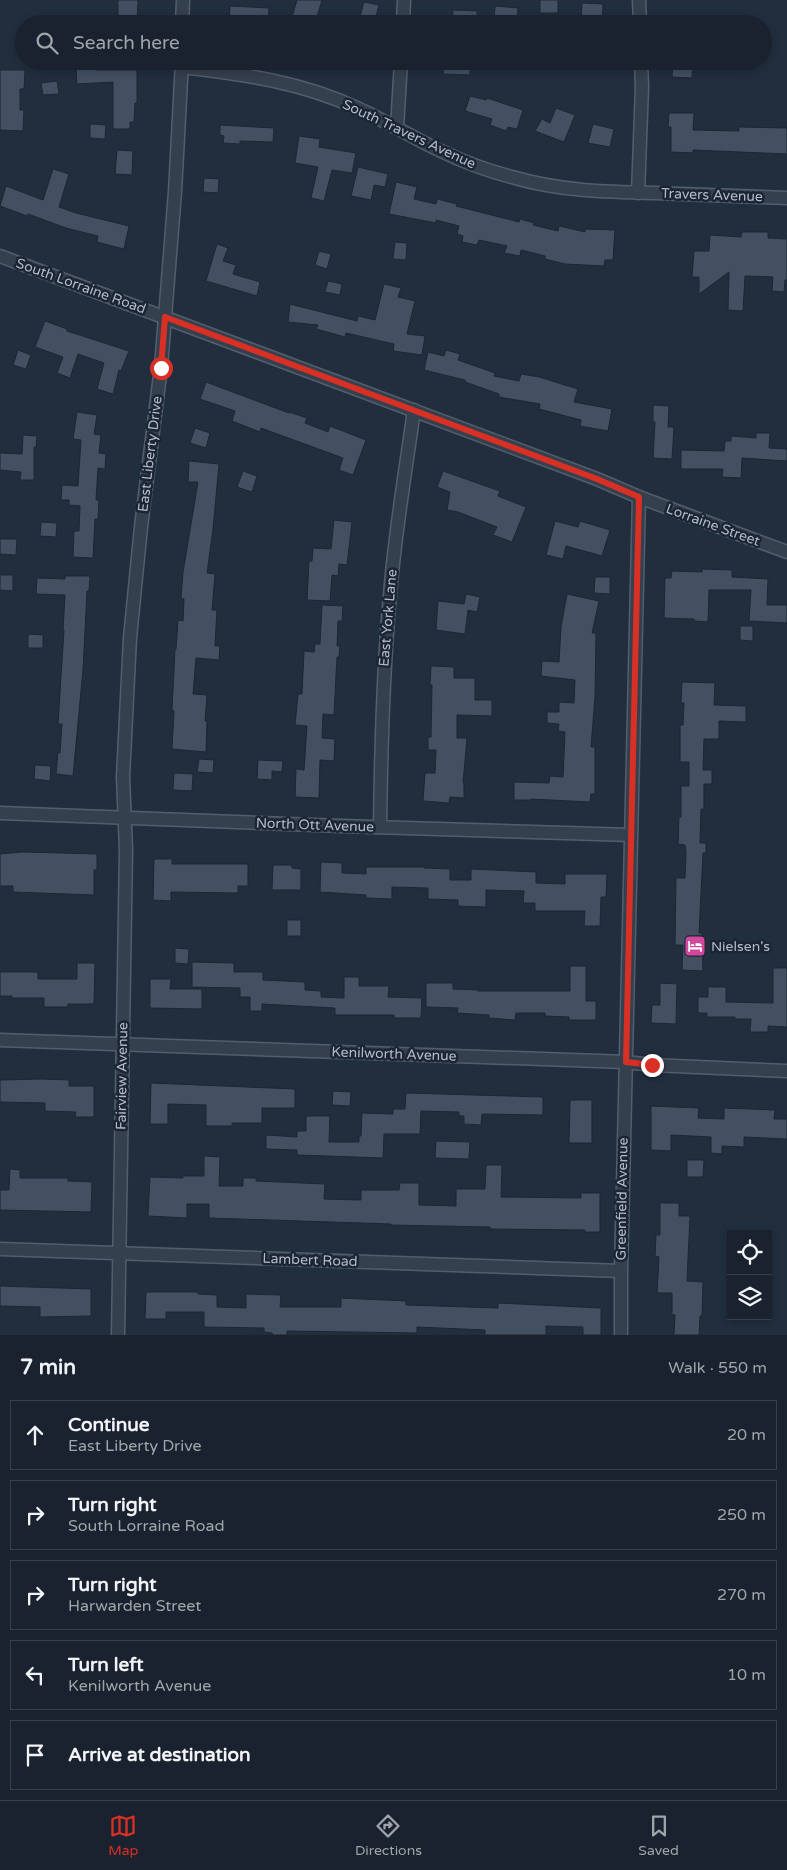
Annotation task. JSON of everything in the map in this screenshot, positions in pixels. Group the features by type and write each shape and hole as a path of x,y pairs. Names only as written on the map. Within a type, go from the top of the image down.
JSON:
{"street":[{"path":"182,15 183,0"},
{"path":"403,15 404,0"},
{"path":"640,0 640,15"},
{"name":"East Liberty Drive","path":"125,816 123,777 132,611 153,441 165,317 175,192 182,70"},
{"name":"South Travers Avenue","path":"219,70 297,85 357,108 456,158 514,178 573,190 638,193"},
{"path":"396,128 400,70"},
{"path":"638,193 641,70"},
{"name":"Travers Avenue","path":"638,193 787,198"},
{"name":"South Lorraine Road","path":"0,256 597,479 639,497"},
{"name":"East York Lane","path":"380,827 381,732 387,626 396,534 414,410"},
{"name":"Lorraine Street","path":"639,497 787,552"},
{"name":"Greenfield Avenue","path":"621,1335 639,497"},
{"name":"North Ott Avenue","path":"0,813 631,835"},
{"name":"Fairview Avenue","path":"118,1335 125,816"},
{"name":"Kenilworth Avenue","path":"0,1040 626,1062 652,1065 787,1071"},
{"name":"Lambert Road","path":"0,1249 621,1272"}],"building":[{"path":"118,0 138,0 137,15 118,15"},
{"path":"297,0 322,0 318,15 293,15"},
{"path":"540,0 558,0 558,13 540,13"},
{"path":"364,2 379,5 376,15 360,15"},
{"path":"582,3 603,4 602,15 581,15"},
{"path":"230,6 269,8 269,15 230,15"},
{"path":"495,6 518,8 517,15 494,15"},
{"path":"453,10 477,11 477,15 453,15"},
{"path":"0,70 25,70 24,89 20,89 20,110 24,110 23,131 0,130"},
{"path":"76,70 137,70 137,103 135,103 134,122 130,122 130,129 113,129 113,82 77,84"},
{"path":"443,70 472,70 470,75 443,74"},
{"path":"672,70 692,70 692,78 672,77"},
{"path":"57,81 59,94 43,95 41,83"},
{"path":"470,96 486,100 487,98 523,110 517,129 508,127 506,131 490,125 492,119 465,111"},
{"path":"556,108 575,115 564,142 535,131 542,119 550,123"},
{"path":"669,113 694,113 693,130 739,131 739,127 787,128 787,154 693,150 693,153 671,152 671,127 668,127"},
{"path":"90,124 106,125 105,139 90,138"},
{"path":"593,124 614,129 610,147 588,143"},
{"path":"220,125 274,128 273,142 240,141 240,144 223,143 224,136 220,135"},
{"path":"299,136 320,139 319,147 356,153 352,173 332,170 324,201 311,198 318,167 295,163"},
{"path":"117,150 133,151 132,175 115,174"},
{"path":"358,167 388,174 385,187 374,185 371,200 351,196"},
{"path":"53,169 69,174 59,207 129,226 124,249 97,242 98,236 66,228 0,206 6,186 43,200"},
{"path":"204,178 219,179 218,193 203,192"},
{"path":"396,182 417,187 414,199 436,204 437,199 457,204 456,206 519,222 520,219 534,223 533,225 558,231 559,226 585,232 585,229 615,230 613,260 605,260 604,266 565,264 545,259 545,256 521,250 520,256 504,253 507,246 479,240 477,245 462,242 463,236 457,234 459,226 436,220 436,223 389,214"},
{"path":"742,232 768,232 768,238 787,239 787,280 785,280 784,292 772,291 773,277 745,276 743,311 728,310 729,272 699,294 699,277 692,277 694,251 709,251 710,235 741,237"},
{"path":"395,242 407,243 406,260 393,259"},
{"path":"217,244 228,248 223,261 236,265 233,274 260,282 257,296 206,281"},
{"path":"319,251 331,254 327,269 315,265"},
{"path":"328,281 342,284 340,295 325,292"},
{"path":"384,284 401,288 398,297 415,301 407,334 425,336 422,355 393,351 394,344 346,333 345,337 316,329 318,325 288,322 290,304 357,321 358,316 375,320"},
{"path":"45,321 67,329 67,331 129,351 121,371 119,370 113,394 97,389 104,363 78,354 70,378 57,373 63,357 35,347"},
{"path":"18,350 31,355 26,369 13,365"},
{"path":"446,350 460,354 458,360 495,373 494,376 519,381 521,374 539,377 578,389 574,402 612,409 608,431 580,426 581,420 539,409 540,404 499,397 499,394 465,382 465,380 424,370 428,352 444,356"},
{"path":"206,382 307,418 305,423 328,432 330,426 366,440 353,475 339,470 343,458 261,428 260,432 232,421 235,411 200,399"},
{"path":"653,405 669,406 668,427 674,427 672,459 653,458 655,422 653,422"},
{"path":"77,412 97,415 94,434 101,435 99,453 106,454 105,469 98,468 96,500 99,500 98,519 95,519 93,558 73,557 74,531 79,531 80,506 69,505 69,500 61,500 62,485 78,486 81,440 73,439"},
{"path":"195,428 210,433 206,448 190,443"},
{"path":"756,433 770,433 769,448 787,449 787,461 742,458 741,478 722,477 723,469 681,469 681,450 724,451 725,441 731,441 731,436 756,438"},
{"path":"23,435 37,436 36,447 34,447 34,480 20,480 21,472 0,470 0,453 22,454"},
{"path":"189,461 219,464 207,573 215,574 212,610 217,610 215,646 220,646 219,660 196,658 193,694 207,695 205,721 207,721 206,752 172,749 175,649 178,620 183,621 184,599 181,598 183,572 198,482 188,482"},
{"path":"243,471 257,476 252,492 237,487"},
{"path":"443,471 500,491 498,496 526,507 512,542 493,535 497,527 458,512 447,510 450,492 437,487"},
{"path":"334,520 352,522 347,565 339,564 338,576 332,575 330,601 307,600 309,561 312,561 313,548 331,549"},
{"path":"555,521 578,527 580,521 610,530 602,556 566,546 563,559 546,555"},
{"path":"41,522 57,523 56,537 40,536"},
{"path":"0,539 17,539 16,555 0,554"},
{"path":"702,569 732,570 732,577 768,579 767,605 787,605 787,623 749,621 751,590 709,590 708,622 694,621 694,619 664,618 665,578 671,578 672,571 702,572"},
{"path":"0,575 13,575 13,591 0,590"},
{"path":"65,576 90,576 89,591 87,591 83,670 73,776 56,774 62,724 58,724 65,595 36,594 37,578 65,579"},
{"path":"595,577 610,577 610,594 594,593"},
{"path":"466,594 480,597 477,612 468,610 465,634 436,630 438,601 464,604"},
{"path":"567,594 599,601 592,633 596,633 595,697 591,747 595,747 595,794 591,794 590,802 514,800 514,782 549,783 550,776 563,777 565,732 558,731 559,724 547,723 547,712 559,712 559,702 574,703 575,680 541,676 542,661 559,662 561,627"},
{"path":"322,605 343,606 342,621 338,621 337,646 340,646 339,657 337,657 334,715 323,714 322,738 335,739 334,761 320,760 319,798 295,797 296,769 304,770 307,726 295,725 298,694 302,694 304,651 314,652 315,644 320,644"},
{"path":"740,626 753,626 753,641 740,640"},
{"path":"28,634 43,635 43,648 28,648"},
{"path":"431,666 454,667 454,678 475,678 475,700 492,700 492,716 457,715 457,738 467,738 463,783 464,798 450,797 449,803 423,801 425,773 435,773 436,750 428,750 428,737 431,737"},
{"path":"682,682 715,683 714,705 746,706 746,722 719,721 719,739 704,739 703,770 712,770 712,784 704,784 704,809 701,809 700,843 706,843 706,853 703,853 699,933 702,933 703,971 682,970 683,945 675,945 676,878 685,878 686,852 685,845 678,844 679,817 681,817 681,786 689,786 689,762 680,762 680,725 683,725 684,703 681,703"},
{"path":"199,759 214,760 213,773 197,772"},
{"path":"258,760 283,761 282,772 272,771 272,780 257,779"},
{"path":"35,765 51,766 50,781 34,779"},
{"path":"174,773 193,774 192,791 173,790"},
{"path":"22,852 97,854 97,870 94,870 94,895 13,892 13,886 0,886 0,854"},
{"path":"154,859 172,859 172,864 248,864 248,886 238,886 238,893 171,892 171,901 153,900"},
{"path":"321,862 342,863 342,873 366,874 366,867 450,869 450,880 471,880 471,869 536,872 536,883 565,884 565,874 607,874 606,897 601,897 600,926 584,926 585,911 535,911 535,903 523,903 524,891 486,890 486,907 458,906 458,900 428,899 428,888 392,887 392,899 366,898 366,895 320,892"},
{"path":"273,865 292,865 292,868 301,869 301,890 272,890"},
{"path":"287,920 301,920 301,936 287,936"},
{"path":"175,948 189,949 188,964 175,963"},
{"path":"192,962 234,963 234,972 263,972 263,980 305,982 305,990 321,991 321,997 344,998 344,977 359,977 359,986 389,986 388,997 422,998 421,1018 394,1018 394,1015 335,1015 335,1008 262,1004 262,1011 250,1011 250,997 240,997 240,988 192,987"},
{"path":"77,963 95,963 94,1004 68,1004 68,1007 44,1007 44,998 0,996 0,972 38,972 38,979 77,979"},
{"path":"570,966 586,966 586,1001 596,1001 596,1020 569,1020 569,1017 545,1016 545,1013 516,1013 515,1020 489,1018 489,1015 457,1013 458,1008 426,1007 426,983 453,983 453,989 478,991 570,991"},
{"path":"773,968 787,968 787,1027 768,1026 768,1032 750,1032 751,1019 707,1017 707,1013 698,1013 698,997 708,997 708,987 726,987 726,1002 773,1003"},
{"path":"150,979 171,979 170,989 202,989 202,1009 150,1008"},
{"path":"660,983 677,984 676,1024 651,1023 652,1005 660,1005"},
{"path":"0,1080 69,1080 69,1086 94,1086 94,1117 75,1117 76,1112 45,1111 45,1103 0,1102"},
{"path":"151,1083 295,1089 295,1108 262,1108 262,1123 232,1123 232,1126 206,1126 206,1105 168,1104 168,1124 150,1124"},
{"path":"333,1091 351,1092 350,1106 332,1105"},
{"path":"406,1093 543,1097 543,1115 482,1114 481,1125 464,1124 464,1116 459,1116 459,1112 421,1111 420,1134 384,1134 383,1158 297,1155 297,1150 266,1149 266,1135 297,1137 297,1131 306,1131 306,1116 330,1116 329,1142 359,1142 362,1113 393,1114 393,1109 405,1109"},
{"path":"570,1100 592,1100 592,1143 569,1143"},
{"path":"651,1106 699,1108 698,1118 724,1119 724,1108 775,1110 774,1119 787,1119 787,1139 744,1137 744,1147 722,1146 722,1154 711,1153 711,1137 671,1135 671,1151 651,1150"},
{"path":"436,1141 470,1142 469,1159 435,1158"},
{"path":"204,1156 220,1157 219,1186 243,1186 243,1178 256,1178 256,1181 325,1184 324,1199 361,1200 361,1190 399,1190 400,1183 419,1183 419,1205 456,1206 456,1189 485,1189 486,1165 502,1165 501,1197 581,1198 581,1193 600,1193 600,1232 209,1218 209,1204 187,1204 187,1218 148,1216 150,1177 183,1178 183,1176 204,1176"},
{"path":"687,1160 704,1160 703,1177 687,1177"},
{"path":"10,1169 20,1170 20,1178 68,1178 68,1181 92,1182 91,1212 0,1210 0,1190 9,1190"},
{"path":"660,1203 679,1203 679,1216 690,1216 687,1281 703,1282 702,1316 700,1316 699,1335 674,1335 675,1315 672,1315 672,1293 657,1293 659,1257 655,1256 656,1235 660,1235"},
{"path":"0,1286 91,1289 91,1316 40,1317 40,1307 0,1306"},
{"path":"146,1292 198,1292 198,1294 217,1295 217,1307 246,1308 246,1294 281,1295 280,1307 341,1307 341,1298 406,1301 406,1305 498,1308 498,1303 601,1308 601,1335 583,1335 583,1327 546,1326 546,1335 485,1335 485,1330 417,1327 417,1333 287,1331 287,1335 273,1335 272,1333 264,1332 264,1328 204,1327 204,1312 166,1312 166,1319 145,1319"}],"place":[{"name":"Nielsen's","path":"695,946"}],"route":[{"path":"161,368 165,317 597,479 639,497 626,1062 652,1065"}]}
